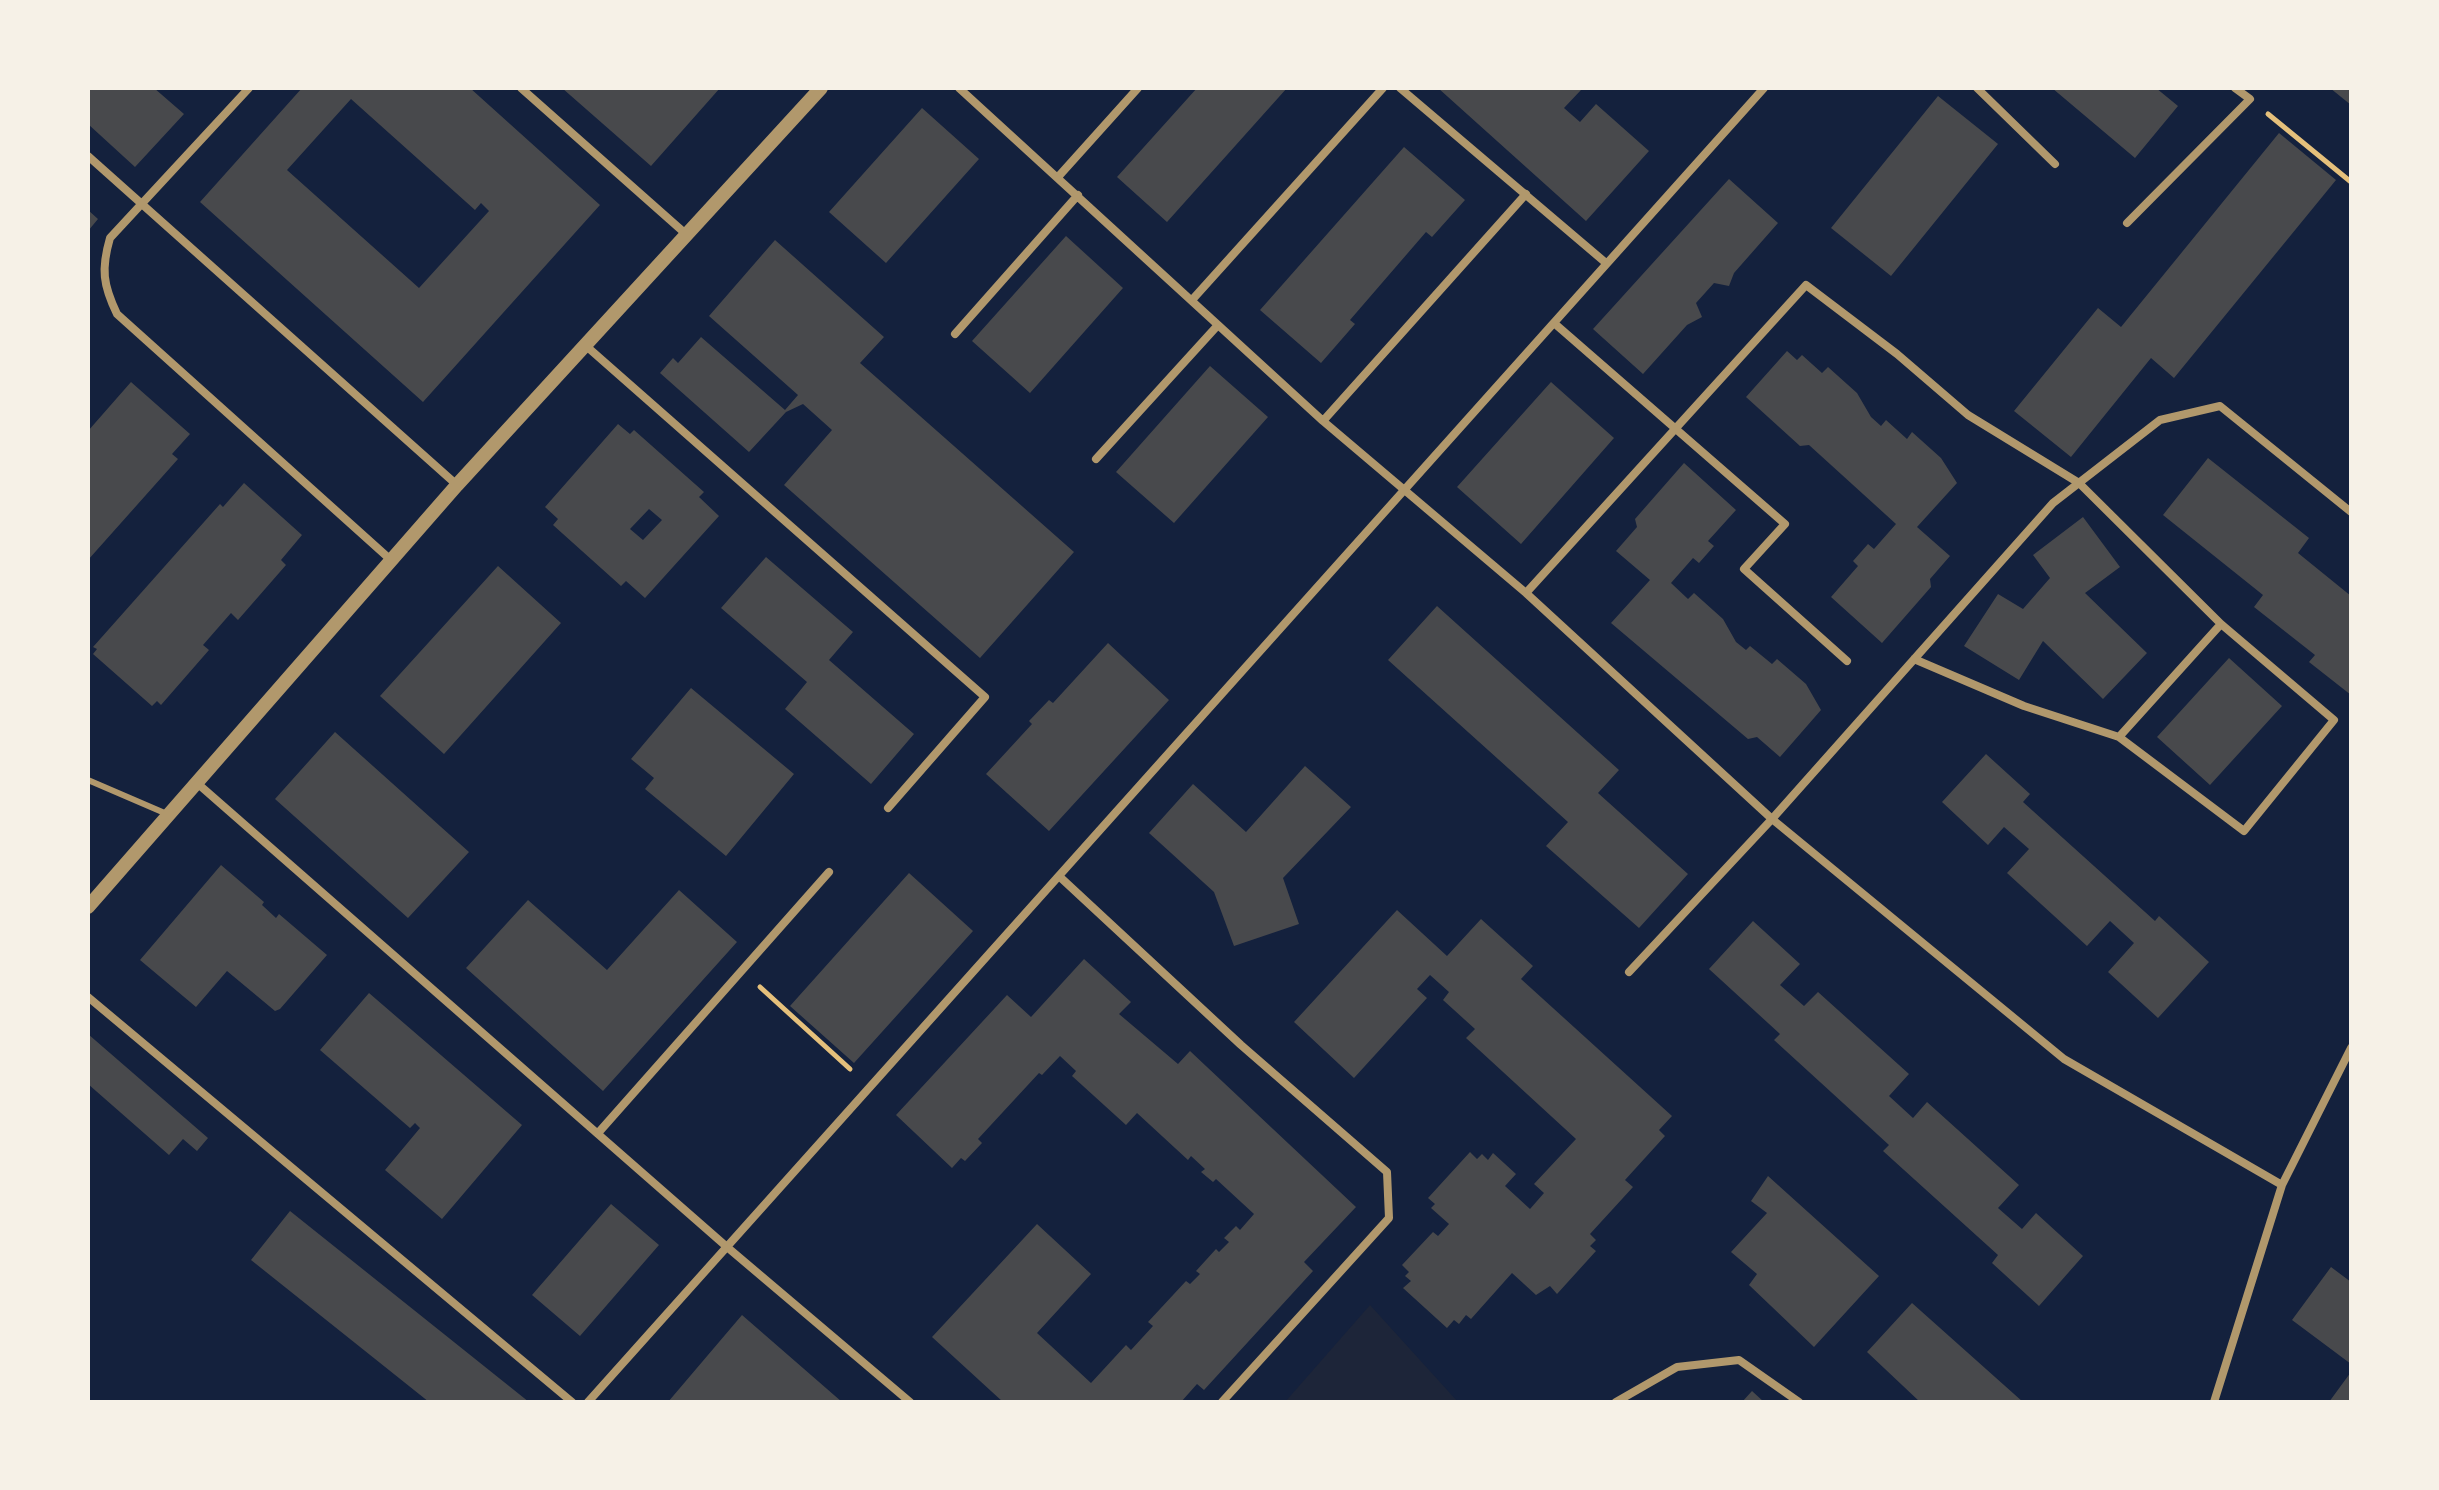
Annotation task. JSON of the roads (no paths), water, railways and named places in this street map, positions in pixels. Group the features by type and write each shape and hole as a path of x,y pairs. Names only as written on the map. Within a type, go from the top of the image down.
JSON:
{"street":[{"path":"249,88 110,238 102,266 105,289 117,314 392,561"},
{"path":"521,88 687,235"},
{"path":"88,907 457,485 821,88"},
{"path":"959,88 1323,421 1526,593 1772,819 2064,1059 2282,1185"},
{"path":"1058,177 1138,88"},
{"path":"1192,300 1383,88"},
{"path":"1400,88 1606,263"},
{"path":"588,1402 1764,88"},
{"path":"1977,88 2055,164"},
{"path":"2127,223 2250,99 2235,88"},
{"path":"88,156 457,485"},
{"path":"1323,421 1526,194"},
{"path":"955,334 1078,195"},
{"path":"1526,593 1806,285 1897,354 1968,415 2079,483 2221,624 2334,720 2244,831 2119,737 2024,706 1914,659"},
{"path":"1554,323 1785,524 1744,569 1847,661"},
{"path":"1096,459 1218,325"},
{"path":"585,345 985,697 888,808"},
{"path":"1629,972 1772,819 2053,503 2160,420 2220,406 2351,512"},
{"path":"2119,737 2221,624"},
{"path":"197,783 727,1247 910,1402"},
{"path":"599,1132 829,872"},
{"path":"1060,877 1241,1045 1387,1172 1389,1218 1222,1402"},
{"path":"88,997 572,1402"},
{"path":"2214,1402 2282,1185 2351,1048"},
{"path":"1616,1402 1677,1367 1739,1360 1799,1402"}],"lane":[{"path":"88,780 169,815"}]}
